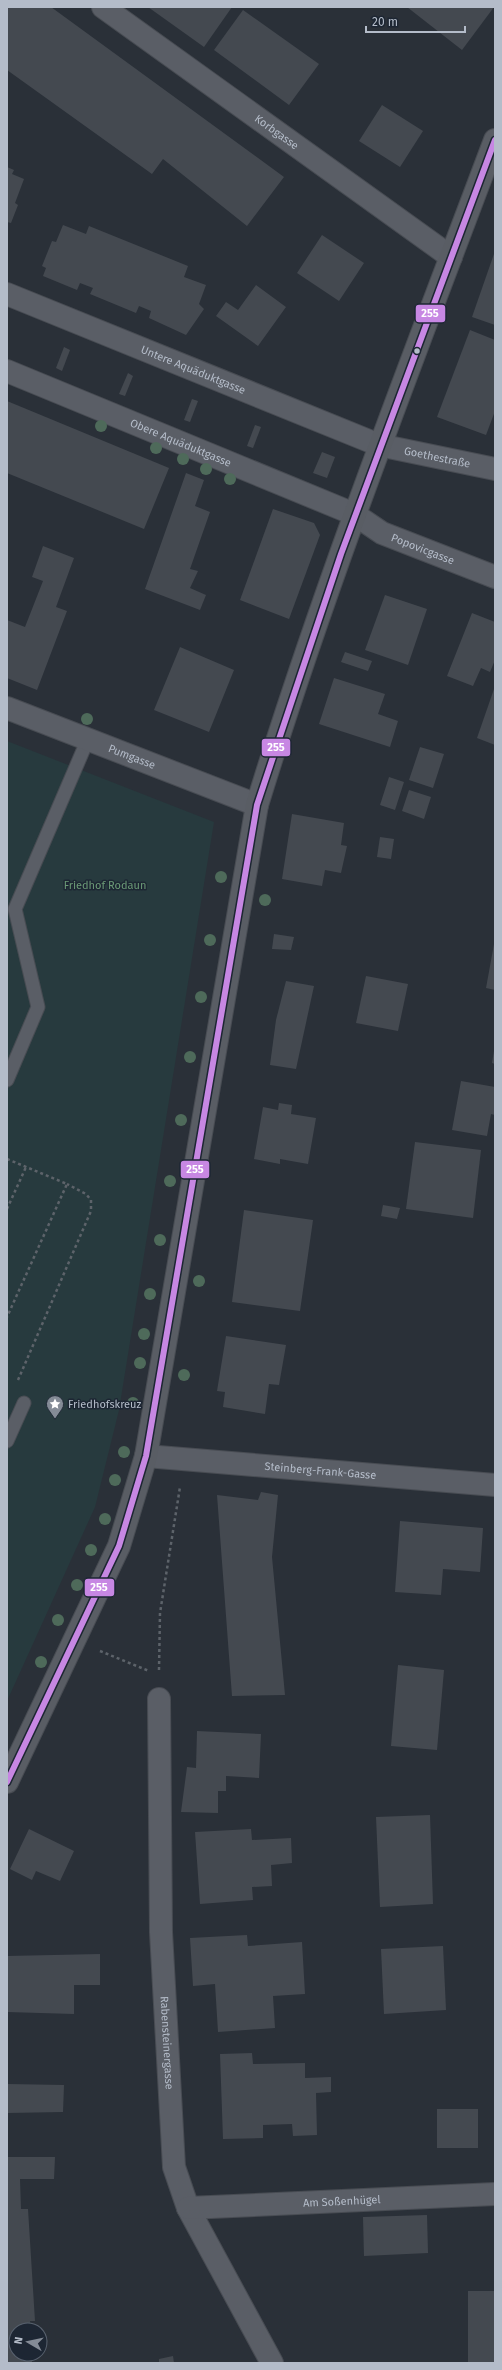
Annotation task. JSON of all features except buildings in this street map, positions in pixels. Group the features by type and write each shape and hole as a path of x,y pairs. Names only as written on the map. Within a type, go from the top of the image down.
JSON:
{"main road":[{"path":"7,1782 119,1546 146,1456 257,805 286,712 354,514 495,140"}],"street":[{"name":"Korbgasse","path":"103,7 451,257"},
{"name":"Untere Aquäduktgasse","path":"7,294 379,445"},
{"name":"Obere Aquäduktgasse","path":"7,371 354,514"},
{"name":"Goethestraße","path":"379,445 495,470"},
{"name":"Popovicgasse","path":"354,514 382,533 495,577"},
{"name":"Pumgasse","path":"7,708 257,805"},
{"name":"Steinberg-Frank-Gasse","path":"146,1456 495,1485"},
{"name":"Rabensteinergasse","path":"159,1699 161,1932 174,2167 188,2208 272,2363"},
{"name":"Am Soßenhügel","path":"188,2208 495,2194"}],"lane":[{"path":"7,1080 38,1007 14,909 88,739"},
{"path":"7,1440 24,1403"}],"path":[{"path":"7,1159 67,1184 86,1194 91,1200 91,1211 16,1385"},
{"path":"7,1209 26,1167"},
{"path":"7,1317 67,1184"},
{"path":"159,1699 160,1613 184,1459"},
{"path":"75,1641 159,1675"}],"green space":[{"name":"Friedhof Rodaun","path":"7,741 214,822 119,1410 95,1507 7,1701"}],"transit line":[{"name":"255","path":"7,1782 119,1546 146,1456 257,805 341,554 495,140"}],"place":[{"name":"Friedhofskreuz","path":"55,1419"}]}
